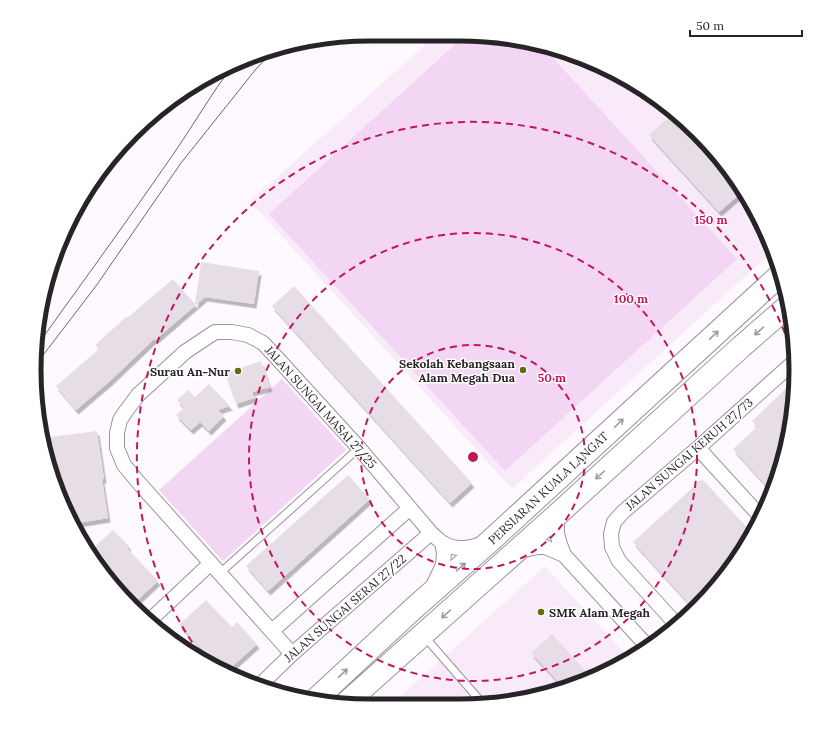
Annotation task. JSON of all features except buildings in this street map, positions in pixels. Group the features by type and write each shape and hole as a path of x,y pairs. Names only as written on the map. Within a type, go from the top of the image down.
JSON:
{"main road":[{"name":"PERSIARAN KUALA LANGAT","path":"320,695 776,278"},
{"name":"PERSIARAN KUALA LANGAT","path":"352,698 784,310"}],"street":[{"name":"JALAN SUNGAI MASAI 27/25","path":"292,654 129,471 124,465 116,448 120,420 138,395 185,352 215,332 232,332 248,335 263,343 359,448 431,533 442,543 455,548 463,549 489,542"},
{"name":"JALAN SUNGAI KERUH 27/73","path":"672,621 619,561 612,547 611,534 614,522 623,512 698,448 789,366"},
{"path":"698,448 757,512"},
{"path":"272,631 410,508"},
{"path":"559,513 556,529 564,555 644,643"},
{"name":"JALAN SUNGAI SERAI 27/22","path":"264,682 292,654 431,533"},
{"path":"427,597 443,565 444,553 442,543"},
{"path":"516,551 538,547 564,555"},
{"path":"154,617 216,568"}],"lane":[{"path":"216,568 359,448"},
{"path":"423,634 478,698"}],"shaded area":[{"name":"Sekolah Kebangsaan Alam Megah Dua","path":"430,41 460,41 503,44 545,52 586,66 625,85 660,109 693,137 734,187 755,224 768,255 512,489 250,201"},
{"name":"Sekolah Kebangsaan Alam Megah Dua","path":"459,41 503,44 548,53 737,259 505,471 269,214"},
{"path":"282,379 346,450 223,561 159,490"},
{"name":"SMK Alam Megah","path":"545,566 625,654 606,665 566,682 524,693 482,698 398,699"}],"tram line":[{"path":"42,357 96,286 181,163 256,69 267,57"},
{"path":"43,337 180,145 227,74"}],"place":[{"name":"Sekolah Kebangsaan Alam Megah Dua","path":"523,370"},
{"name":"Surau An-Nur","path":"238,371"},
{"name":"SMK Alam Megah","path":"541,612"}]}
